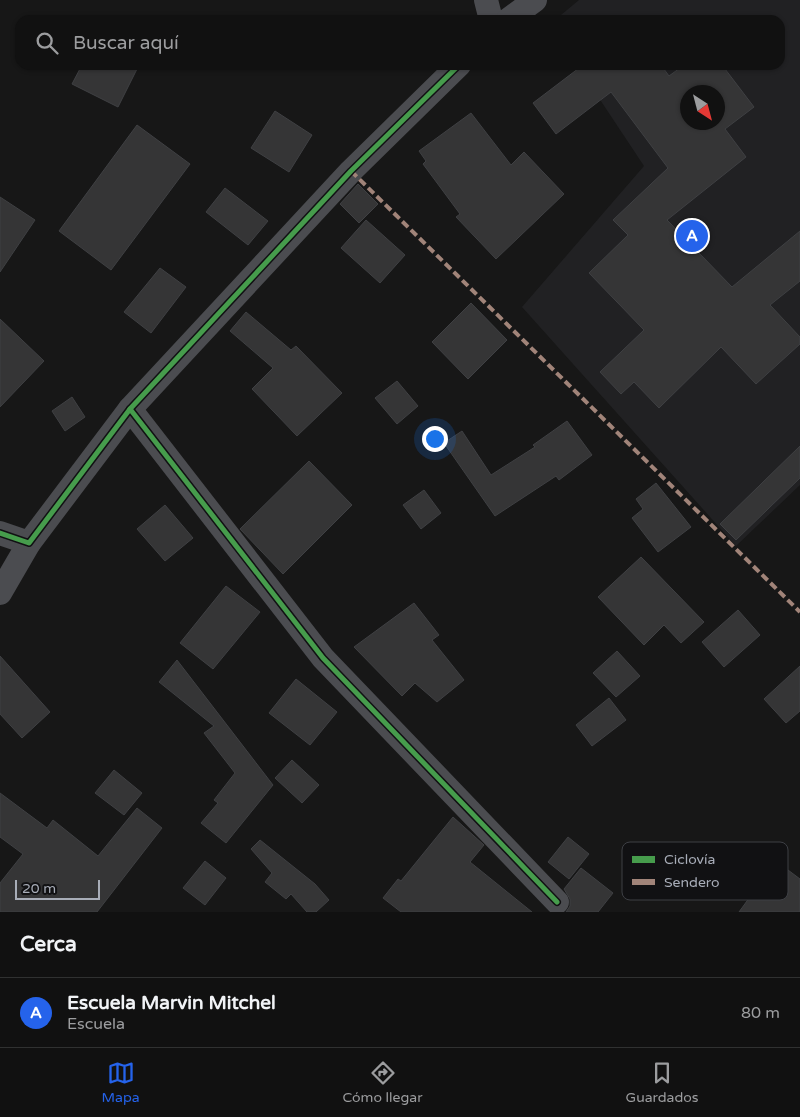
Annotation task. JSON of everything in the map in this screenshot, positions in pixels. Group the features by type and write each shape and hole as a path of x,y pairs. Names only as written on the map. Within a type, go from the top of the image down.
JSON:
{"street":[{"path":"486,0 490,15"},
{"path":"515,15 535,0"},
{"path":"0,593 30,543 130,409 351,171 454,70"},
{"path":"130,409 323,658 557,902"},
{"path":"0,533 30,543"}],"shaded area":[{"path":"579,0 800,0 800,485 736,546 522,307 644,166 580,70 785,70 785,15 561,15"}],"building":[{"path":"79,70 136,70 118,107 72,84"},
{"path":"576,70 665,70 669,76 677,70 726,70 754,107 725,129 746,157 667,220 732,287 800,231 800,281 770,305 800,337 800,344 756,384 721,347 659,408 634,382 621,394 600,372 644,330 589,273 628,235 613,220 668,168 611,92 556,134 533,103"},
{"path":"275,111 312,135 289,172 251,148"},
{"path":"471,113 511,165 524,152 564,194 496,259 456,217 460,214 423,164 426,161 419,151"},
{"path":"137,125 190,164 111,270 59,231"},
{"path":"358,184 378,204 359,223 340,204"},
{"path":"225,188 268,221 248,245 206,212"},
{"path":"0,197 35,220 0,272"},
{"path":"366,220 405,255 380,283 341,248"},
{"path":"160,268 186,287 151,333 124,312"},
{"path":"471,303 507,340 468,379 432,342"},
{"path":"246,312 291,350 296,346 342,393 297,436 252,389 273,368 230,331"},
{"path":"0,319 44,361 0,407"},
{"path":"397,381 418,406 397,424 375,398"},
{"path":"72,397 85,417 65,431 52,411"},
{"path":"567,421 592,455 559,480 556,476 495,516 444,443 462,431 491,475 535,447 533,445"},
{"path":"800,446 800,478 736,540 720,524"},
{"path":"309,461 352,505 283,574 240,529"},
{"path":"656,483 691,527 658,552 632,518 643,509 636,499"},
{"path":"424,490 441,513 421,529 403,505"},
{"path":"165,505 193,538 165,561 137,529"},
{"path":"641,557 704,622 681,643 664,625 644,645 598,597"},
{"path":"226,586 260,612 213,669 180,643"},
{"path":"414,603 439,635 432,640 464,680 437,702 415,683 402,696 354,647"},
{"path":"738,610 760,635 724,667 702,642"},
{"path":"617,651 640,676 616,697 593,673"},
{"path":"0,656 50,712 22,738 0,714"},
{"path":"177,660 273,785 226,843 201,823 218,803 214,800 235,773 204,733 214,726 159,682"},
{"path":"800,666 800,711 786,723 764,699"},
{"path":"296,679 337,712 310,745 269,713"},
{"path":"609,698 626,720 592,746 576,725"},
{"path":"292,760 319,785 302,803 275,778"},
{"path":"114,770 142,793 124,815 95,793"},
{"path":"0,793 47,828 53,820 98,856 137,808 162,828 97,912 0,912 0,883 23,854 0,837"},
{"path":"453,817 484,845 470,862 532,912 401,912 383,898 398,879 401,881"},
{"path":"568,837 589,854 569,879 548,862"},
{"path":"260,840 315,884 329,900 316,912 307,912 291,894 286,899 265,882 272,873 251,849"},
{"path":"205,861 226,878 205,905 183,888"},
{"path":"581,868 613,893 598,912 566,912 570,906 570,899 564,889"},
{"path":"788,870 800,879 800,912 739,912 748,900 788,900"}],"marked path":[{"path":"351,171 800,612"}],"cycle path":[{"path":"0,533 29,543 130,409 351,171 454,70"},
{"path":"130,409 323,658 557,902"}],"place":[{"name":"Escuela Marvin Mitchel","path":"692,236"}]}
